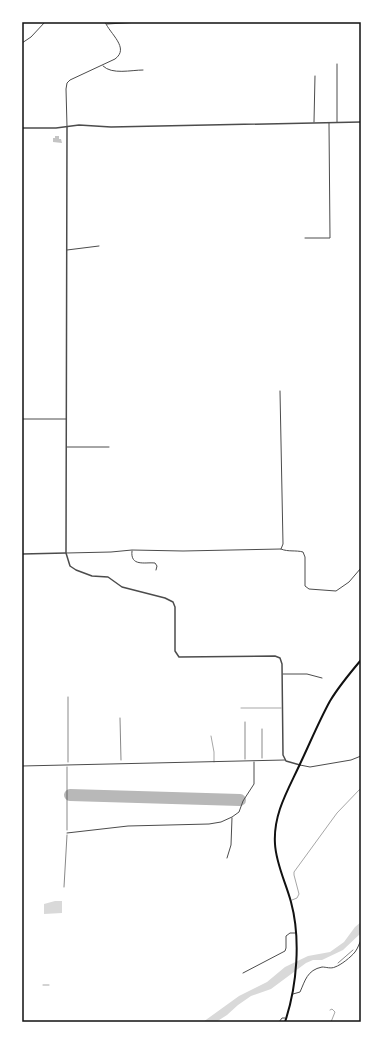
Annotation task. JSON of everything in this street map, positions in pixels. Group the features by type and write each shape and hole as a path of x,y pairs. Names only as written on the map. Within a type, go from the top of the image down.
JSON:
{"main road":[{"path":"285,1022 294,980 296,933 291,900 277,857 274,834 278,813 331,701 345,679 361,660"}],"street":[{"path":"22,43 31,37 45,22"},
{"path":"106,23 140,22"},
{"path":"106,23 120,45 121,51 118,58 70,80 66,86 66,553 70,566 76,570 92,576 108,577 122,587 165,598 173,602 175,607 175,651 181,658 279,657 282,661 283,755 285,760"},
{"path":"337,64 337,123"},
{"path":"103,65 106,69 112,71 143,70"},
{"path":"314,123 315,76"},
{"path":"22,128 361,122"},
{"path":"305,238 330,238 329,123"},
{"path":"66,250 99,246"},
{"path":"280,391 283,544 281,549"},
{"path":"22,419 66,419"},
{"path":"66,447 109,446"},
{"path":"22,554 111,552 132,550 188,551 281,549 285,551 303,552 306,557 305,586 309,589 336,591 349,582 361,568"},
{"path":"132,550 132,558 134,561 146,564 153,562 157,566 156,570"},
{"path":"282,674 306,674 322,678"},
{"path":"22,766 262,762 285,760 310,767 351,760 361,756"},
{"path":"67,832 128,826 209,824 221,822 239,812 243,801 253,788 254,762"},
{"path":"227,858 231,845 232,817"},
{"path":"243,973 285,951 286,936 290,933 296,933"},
{"path":"292,994 299,993 305,978 313,972 323,967 336,967 356,951 361,940"},
{"path":"280,1022 282,1018 286,1018"}],"lane":[{"path":"241,708 282,708"},
{"path":"211,736 214,762"},
{"path":"291,900 297,898 299,894 294,872 337,813 361,788"},
{"path":"43,985 49,985"},
{"path":"330,1010 335,1012 331,1022"}],"path":[{"path":"68,697 68,765"},
{"path":"120,718 121,764"},
{"path":"245,722 245,762"},
{"path":"262,729 262,762"},
{"path":"64,887 67,832 67,767"},
{"path":"336,964 355,948"}],"shaded area":[{"path":"62,901 62,913 44,914 44,904"},
{"path":"361,922 361,933 343,950 322,960 313,960 306,963 271,989 251,996 216,1022 203,1022 239,996 267,982 285,967 308,956 330,952 344,942 355,927"}],"building":[{"path":"55,136 59,136 62,143 53,142 53,138 55,138"}],"runway":[{"path":"70,795 240,800"}]}
